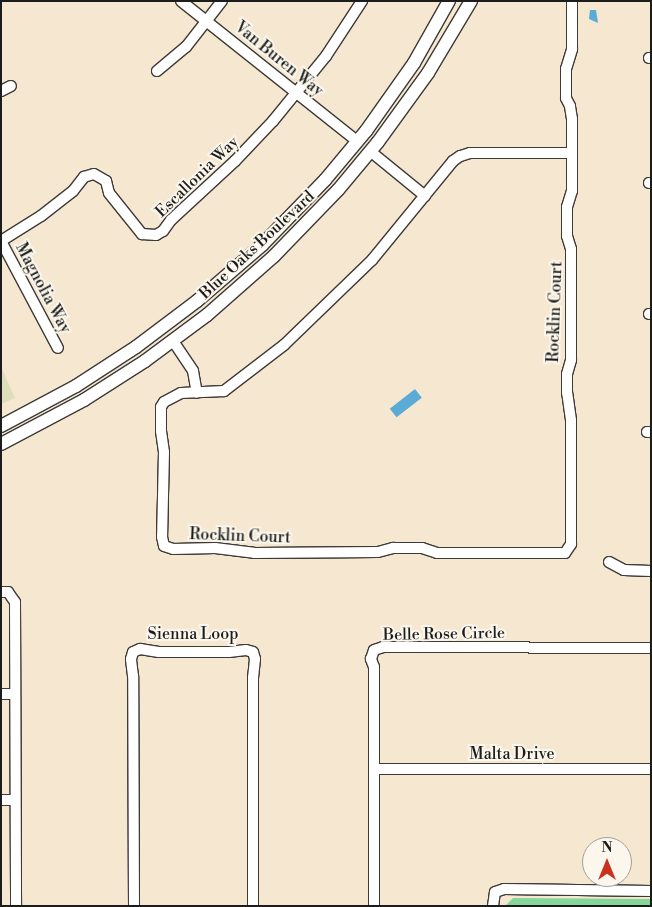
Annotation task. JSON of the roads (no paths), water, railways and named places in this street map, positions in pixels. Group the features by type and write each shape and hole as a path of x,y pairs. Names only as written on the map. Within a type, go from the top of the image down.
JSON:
{"main road":[{"name":"Blue Oaks Boulevard","path":"1,426 98,372 158,332 262,245 325,180 357,141 414,63 449,1"},
{"name":"Blue Oaks Boulevard","path":"1,444 84,400 173,341 207,315 274,256 338,190 370,151 428,73 471,1"},
{"path":"357,141 370,151"}],"street":[{"name":"Van Buren Way","path":"181,1 357,141"},
{"path":"157,71 186,47 222,1"},
{"path":"296,93 326,56 362,1"},
{"name":"Rocklin Court","path":"572,1 572,49 566,69 566,98 570,106 572,118 572,154 572,191 567,207 567,236 571,249 572,360 567,374 567,393 572,420 572,544 565,553 437,553 422,548 393,548 378,552 254,553 215,548 173,549 164,546 162,536 164,452 161,407 164,402 175,394 224,391 284,345 352,281 453,161 466,154 572,154"},
{"name":"Escallonia Way","path":"1,241 41,216 73,191 84,176 94,174 106,181 109,192 138,230 148,236 156,235 163,231 171,220 240,157 296,93"},
{"path":"370,151 425,196"},
{"name":"Magnolia Way","path":"1,241 58,348"},
{"path":"173,341 193,371 197,393"},
{"path":"609,562 624,570 651,571"},
{"path":"1,592 8,592 15,602 16,906"},
{"name":"Belle Rose Circle","path":"374,906 374,667 370,659 371,654 378,648 651,648"},
{"name":"Sienna Loop","path":"134,906 133,676 130,659 133,652 140,649 159,652 228,652 246,650 253,652 255,659 253,677 253,906"},
{"path":"1,694 15,694"},
{"name":"Malta Drive","path":"374,769 651,769"},
{"path":"1,800 15,800"},
{"path":"493,906 495,892 504,890 651,891"}],"water":[{"path":"590,10 596,10 598,23 589,19"},
{"path":"415,389 422,398 397,417 390,409"}]}
